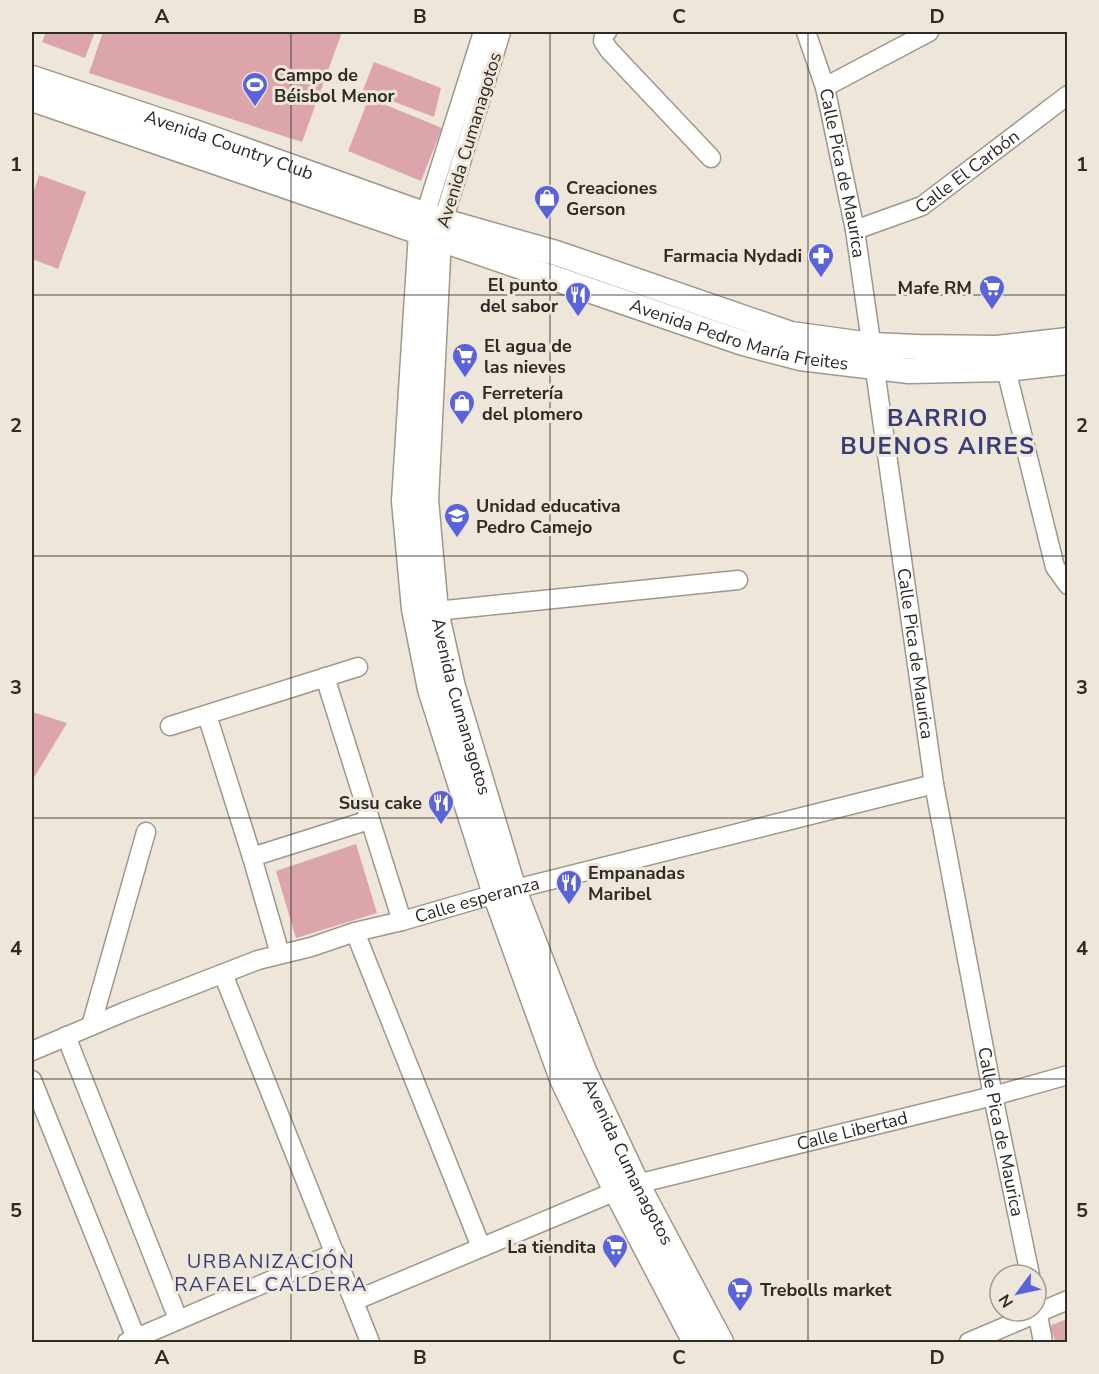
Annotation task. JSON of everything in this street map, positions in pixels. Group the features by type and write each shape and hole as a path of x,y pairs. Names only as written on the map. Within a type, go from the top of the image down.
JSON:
{"street":[{"name":"Avenida Cumanagotos","path":"483,32 432,227 405,501 414,609 429,689 505,892 584,1071 626,1188 695,1342"},
{"name":"Avenida Cumanagotos","path":"501,32 432,227 426,500 436,611 505,892"},
{"name":"Calle Pica de Maurica","path":"806,32 825,87 855,230 934,784 993,1096 1028,1263"},
{"path":"825,87 929,32"},
{"path":"608,41 711,158"},
{"name":"Avenida Country Club","path":"32,78 194,132 432,227"},
{"name":"Calle El Carbón","path":"855,230 922,206 1068,95"},
{"name":"Avenida Country Club","path":"32,99 432,227"},
{"name":"Avenida Pedro María Freites","path":"432,227 556,253 791,334 871,345 918,347 997,348 1068,340"},
{"name":"Avenida Pedro María Freites","path":"432,227 743,343 800,358 909,371 1006,369 1068,362"},
{"path":"1006,369 1055,567 1068,585"},
{"path":"436,611 738,580"},
{"path":"170,726 358,667"},
{"path":"325,677 402,921"},
{"path":"207,715 280,954"},
{"name":"Calle esperanza","path":"32,1051 258,960 505,892 934,784"},
{"path":"252,857 369,820"},
{"path":"91,1026 146,832"},
{"path":"355,932 481,1247"},
{"path":"223,974 370,1342"},
{"path":"66,1036 178,1319"},
{"name":"Calle Libertad","path":"354,1301 626,1188 1068,1075"},
{"path":"32,1080 131,1340 334,1253"},
{"name":"Avenida Cumanagotos","path":"626,1188 721,1342"},
{"path":"1048,1305 1068,1300"},
{"path":"969,1342 1007,1323"},
{"path":"1040,1323 1043,1342"}],"shaded area":[{"path":"46,32 95,32 85,58 42,42"},
{"name":"Campo de Béisbol Menor","path":"103,32 342,32 302,142 89,73"},
{"path":"374,62 441,88 434,117 363,90"},
{"path":"369,98 442,128 421,181 348,151"},
{"path":"39,175 86,192 58,269 32,259 32,197"},
{"path":"32,712 67,723 32,781"},
{"path":"356,844 377,913 296,938 276,871"},
{"path":"1067,1319 1067,1342 1056,1342 1049,1326"}],"place":[{"name":"Campo de Béisbol Menor","path":"255,108"},
{"name":"Creaciones Gerson","path":"547,221"},
{"name":"Farmacia Nydadi","path":"821,279"},
{"name":"Mafe RM","path":"992,311"},
{"name":"El punto del sabor","path":"578,318"},
{"name":"El agua de las nieves","path":"465,379"},
{"name":"Ferretería del plomero","path":"462,426"},
{"name":"Unidad educativa Pedro Camejo","path":"457,539"},
{"name":"Susu cake","path":"441,826"},
{"name":"Empanadas Maribel","path":"569,906"},
{"name":"La tiendita","path":"615,1270"},
{"name":"Trebolls market","path":"740,1313"}],"district":[{"name":"BARRIO BUENOS AIRES","path":"938,432"},
{"name":"URBANIZACIÓN RAFAEL CALDERA","path":"271,1272"}]}
